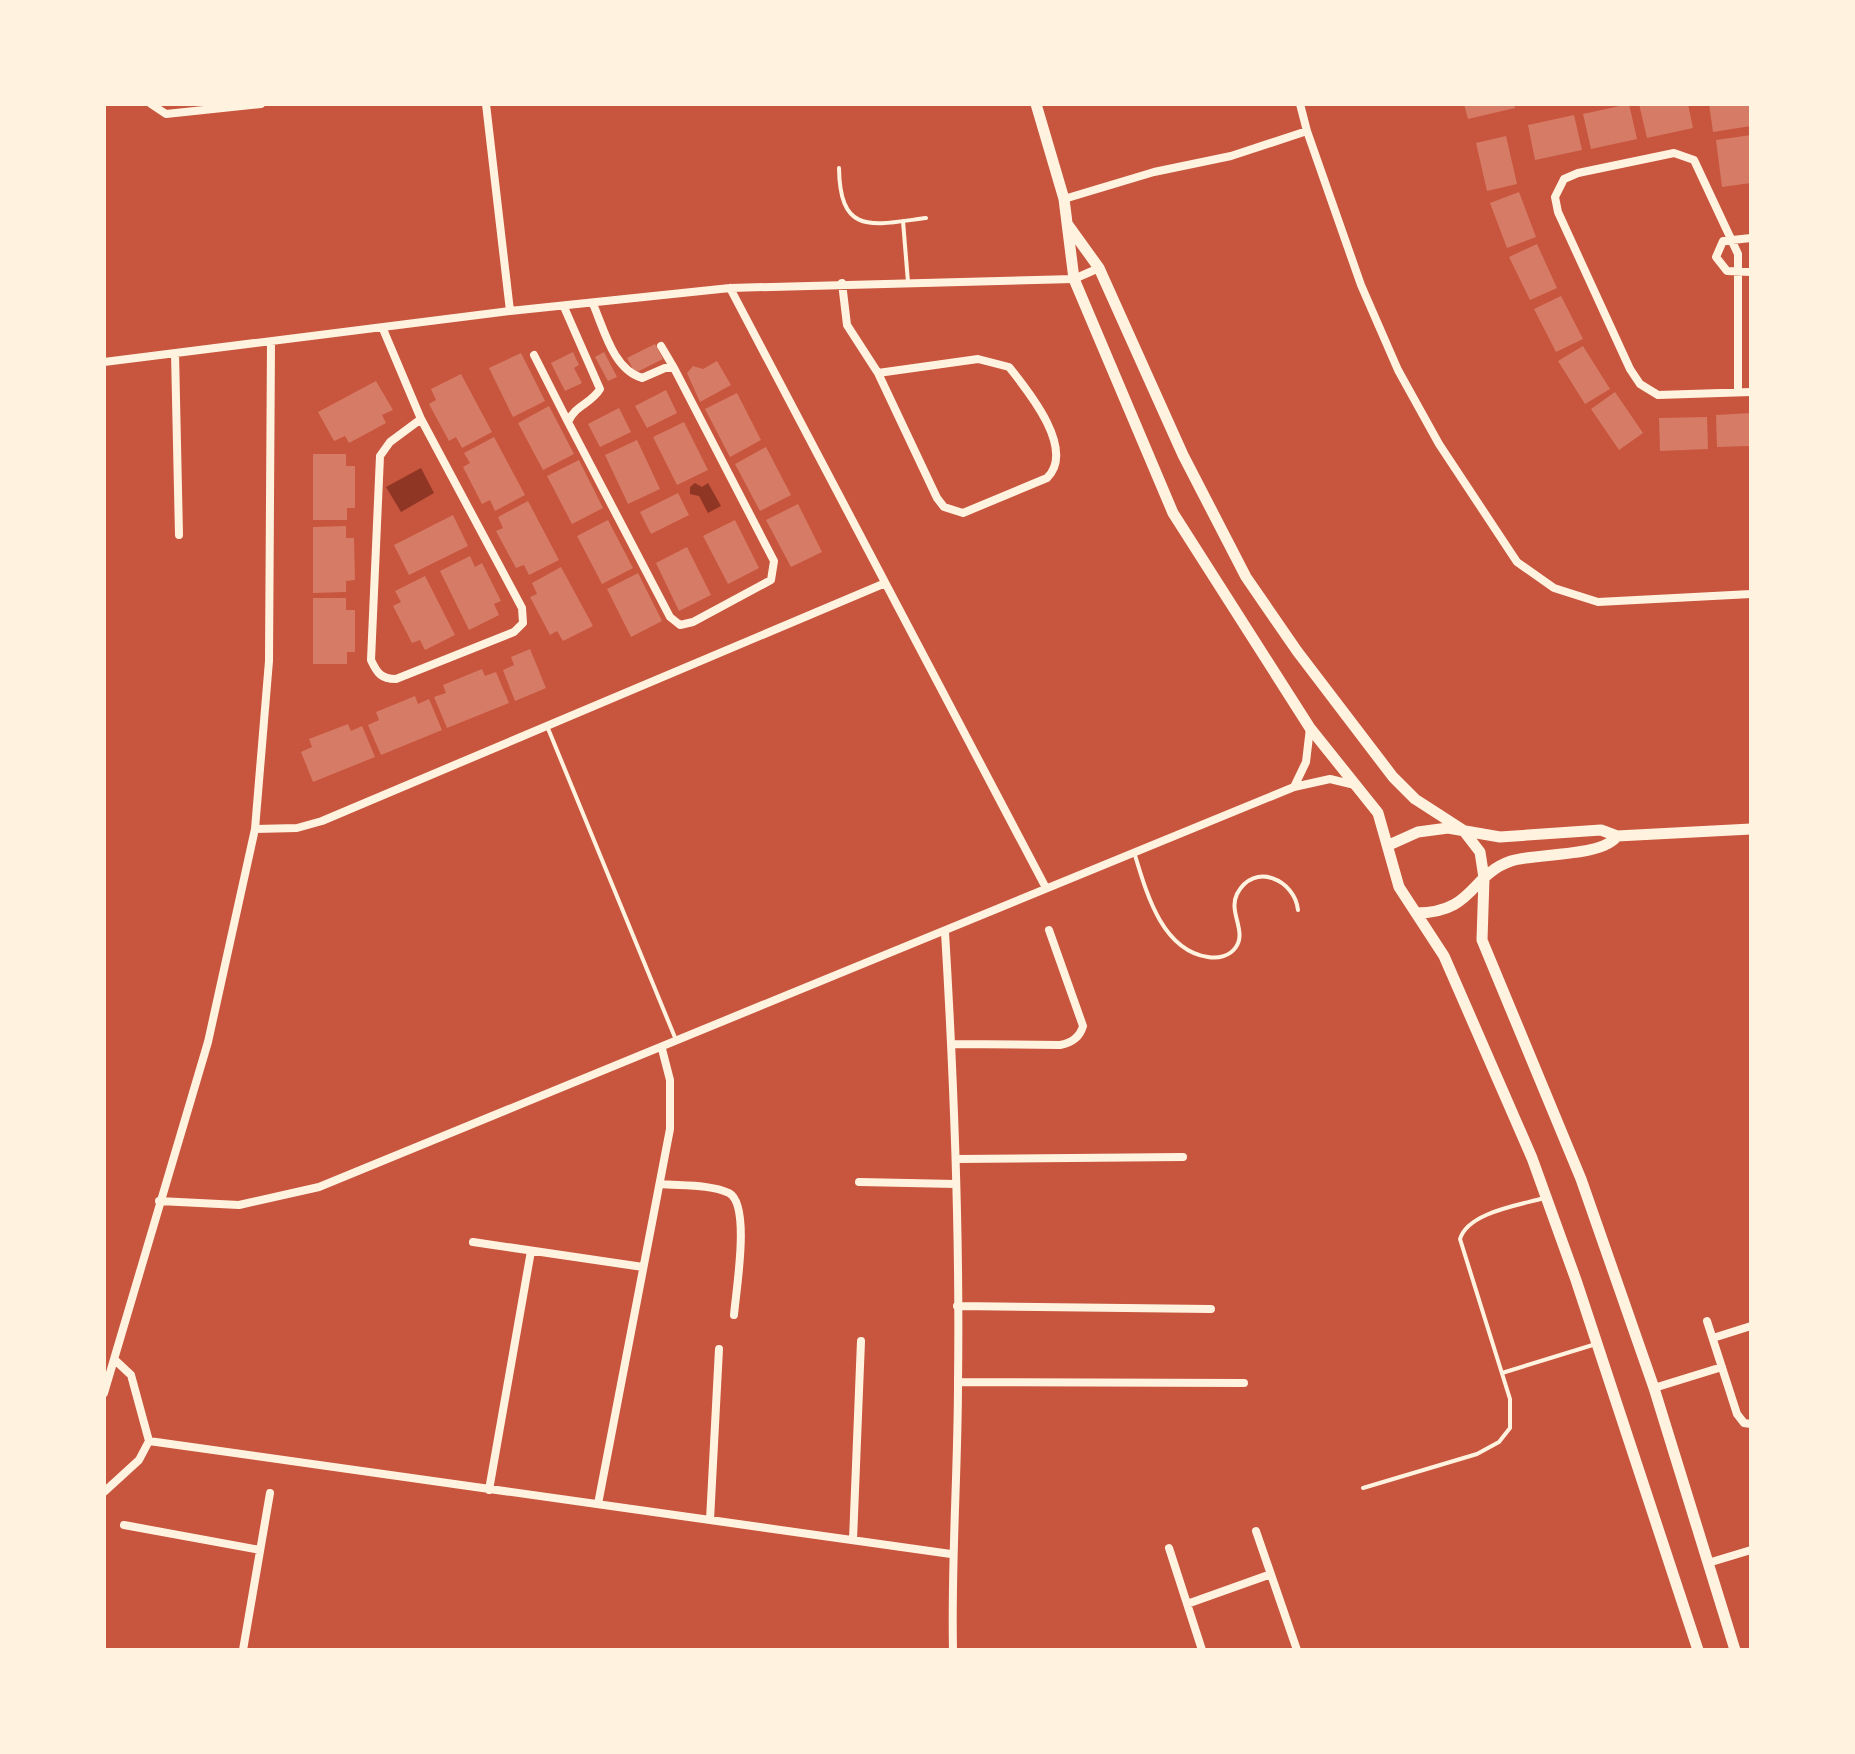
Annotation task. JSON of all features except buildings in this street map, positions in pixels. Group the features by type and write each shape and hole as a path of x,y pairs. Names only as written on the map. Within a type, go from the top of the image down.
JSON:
{"street":[{"path":"151,104 166,114 261,104"},
{"path":"486,104 510,311"},
{"path":"1036,104 1064,199 1074,279 1173,513 1310,728 1360,786 1378,813 1399,887 1444,956 1547,1197 1698,1650"},
{"path":"1300,104 1361,285 1398,370 1464,484 1517,562 1554,588 1598,602 1751,594"},
{"path":"1064,199 1154,172 1231,156 1307,131"},
{"path":"1738,392 1738,254 1694,160 1674,153 1578,173 1556,188 1555,197 1563,227 1640,384 1658,395 1751,392"},
{"path":"1067,225 1099,268 1183,455 1246,577 1297,651 1393,777 1415,799 1463,830 1480,852 1484,878 1482,940 1581,1179 1654,1388 1735,1650"},
{"path":"1751,238 1729,238 1719,245 1716,257 1722,268 1736,273 1751,272"},
{"path":"104,362 510,311 730,288 1074,279 1099,268"},
{"path":"842,283 847,325 878,373 944,507 963,513 976,510 1047,478 1055,470 1056,441 1009,367 978,359 878,373"},
{"path":"730,288 883,584 1046,888"},
{"path":"593,304 618,359 630,374 642,378 665,368 674,368"},
{"path":"564,307 600,389 593,399 573,410 568,422"},
{"path":"383,329 421,419 522,608 523,623 514,632 396,679 385,679 377,673 371,660 380,456 390,442 421,419"},
{"path":"104,1393 212,1028 255,829 269,661 271,342"},
{"path":"534,355 670,617 680,625 693,622 771,580 775,572 774,561 661,346"},
{"path":"175,353 179,535"},
{"path":"255,829 287,829 322,821 883,584"},
{"path":"1294,787 1306,762 1310,728"},
{"path":"159,1201 239,1205 319,1187 945,932 1133,850 1294,787 1330,779 1360,786"},
{"path":"1389,845 1418,832 1463,830 1500,837 1601,830 1617,836 1751,829"},
{"path":"1416,913 1451,908 1470,896 1484,878 1513,860 1603,847 1617,836"},
{"path":"952,1044 1060,1045 1068,1043 1081,1032 1083,1026 1049,930"},
{"path":"945,932 956,1159 958,1382 951,1554 953,1650"},
{"path":"598,1504 660,1184 672,1104 662,1049"},
{"path":"956,1159 1183,1157"},
{"path":"859,1182 956,1184"},
{"path":"660,1184 725,1191 738,1201 741,1217 734,1315"},
{"path":"473,1242 643,1267"},
{"path":"489,1490 531,1251"},
{"path":"957,1306 1211,1309"},
{"path":"1707,1321 1739,1420 1751,1424"},
{"path":"1713,1338 1751,1326"},
{"path":"853,1540 861,1341"},
{"path":"710,1520 719,1349"},
{"path":"104,1492 139,1460 149,1441 147,1423 131,1375 115,1360"},
{"path":"1654,1388 1722,1367"},
{"path":"958,1382 1244,1383"},
{"path":"149,1441 951,1554"},
{"path":"243,1650 270,1493"},
{"path":"124,1525 260,1550"},
{"path":"1256,1531 1297,1650"},
{"path":"1169,1548 1202,1650"},
{"path":"1708,1563 1751,1550"},
{"path":"1187,1604 1271,1574"}],"lane":[{"path":"839,168 841,203 849,216 862,223 926,218"},
{"path":"903,221 908,282"},
{"path":"547,726 677,1042"},
{"path":"1133,850 1142,877 1172,940 1192,953 1214,958 1232,952 1237,946 1240,931 1234,905 1237,894 1251,881 1263,877 1282,880 1294,893 1298,910"},
{"path":"1363,1488 1477,1454 1499,1442 1510,1428 1512,1418 1502,1373 1461,1249 1462,1234 1480,1219 1547,1197"},
{"path":"1502,1373 1597,1344"}],"shaded area":[{"path":"421,468 434,493 401,512 386,487"},
{"path":"695,483 702,487 708,483 721,506 708,513 699,496 690,494 690,487"}]}
